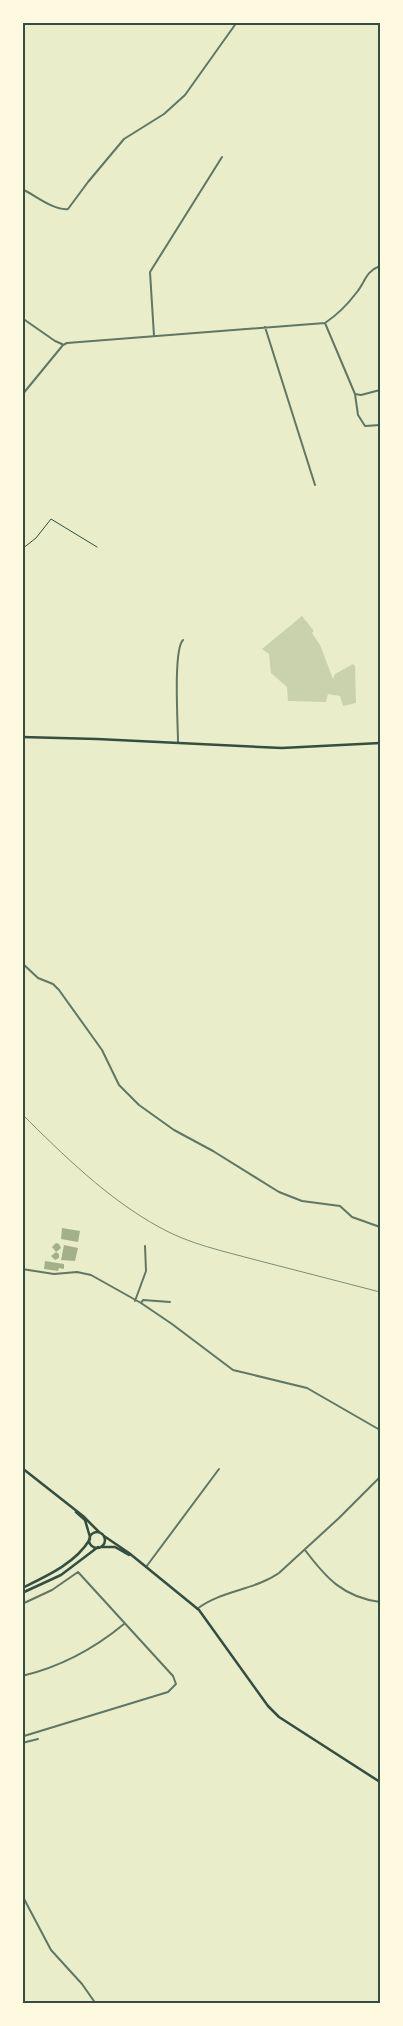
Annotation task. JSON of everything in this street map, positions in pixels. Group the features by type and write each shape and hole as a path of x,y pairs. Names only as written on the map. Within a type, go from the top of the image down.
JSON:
{"main road":[{"path":"22,737 178,742 282,748 380,743"},
{"path":"22,1468 86,1518 104,1536 124,1548 197,1609 268,1706 279,1717 380,1782"},
{"path":"68,1504 85,1520 92,1545 119,1548 145,1566"},
{"path":"22,1588 67,1562 85,1547 94,1532 99,1532"},
{"path":"22,1593 41,1586 61,1575 104,1543 104,1536"}],"street":[{"path":"22,188 64,210 68,209 84,186 124,140 164,114 184,95 237,22"},
{"path":"154,336 150,272 222,157"},
{"path":"22,318 55,341 63,344 325,323 357,292 369,273 380,266"},
{"path":"325,323 355,394 358,415 365,426 380,425"},
{"path":"265,327 315,484"},
{"path":"22,395 63,344"},
{"path":"355,394 361,395 380,390"},
{"path":"178,742 177,672 179,645 182,640"},
{"path":"22,963 38,978 53,984 59,990 102,1050 119,1085 139,1106 174,1130 214,1151 279,1192 302,1201 340,1206 352,1216 380,1227"},
{"path":"135,1301 146,1270 145,1246"},
{"path":"22,1269 54,1274 78,1272 88,1274 141,1303 185,1333 233,1370 307,1388 380,1430"},
{"path":"141,1303 143,1300 170,1302"},
{"path":"145,1566 220,1469"},
{"path":"197,1609 222,1595 272,1577 305,1550 374,1485 380,1477"},
{"path":"305,1550 331,1581 359,1597 380,1602"},
{"path":"22,1604 52,1590 78,1572 173,1676 176,1684 172,1690 24,1736 22,1730"},
{"path":"22,1676 43,1670 76,1656 124,1623"},
{"path":"22,1743 38,1739"},
{"path":"22,1896 51,1950 82,1984 96,2004"}],"path":[{"path":"22,549 36,538 51,519 97,547"}],"shaded area":[{"path":"302,616 314,631 312,633 320,645 333,679 335,674 353,664 355,666 356,703 343,706 340,696 328,694 326,702 288,701 287,687 271,673 269,654 262,649"},
{"path":"62,1228 80,1231 78,1242 61,1239"},
{"path":"56,1243 61,1248 56,1252 52,1247"},
{"path":"64,1245 78,1248 75,1261 61,1260"},
{"path":"56,1252 59,1254 59,1258 55,1260 51,1256"},
{"path":"45,1261 64,1264 64,1269 59,1268 58,1271 44,1269"}],"railway":[{"path":"22,1114 104,1190 140,1216 170,1233 194,1243 380,1292"}]}
